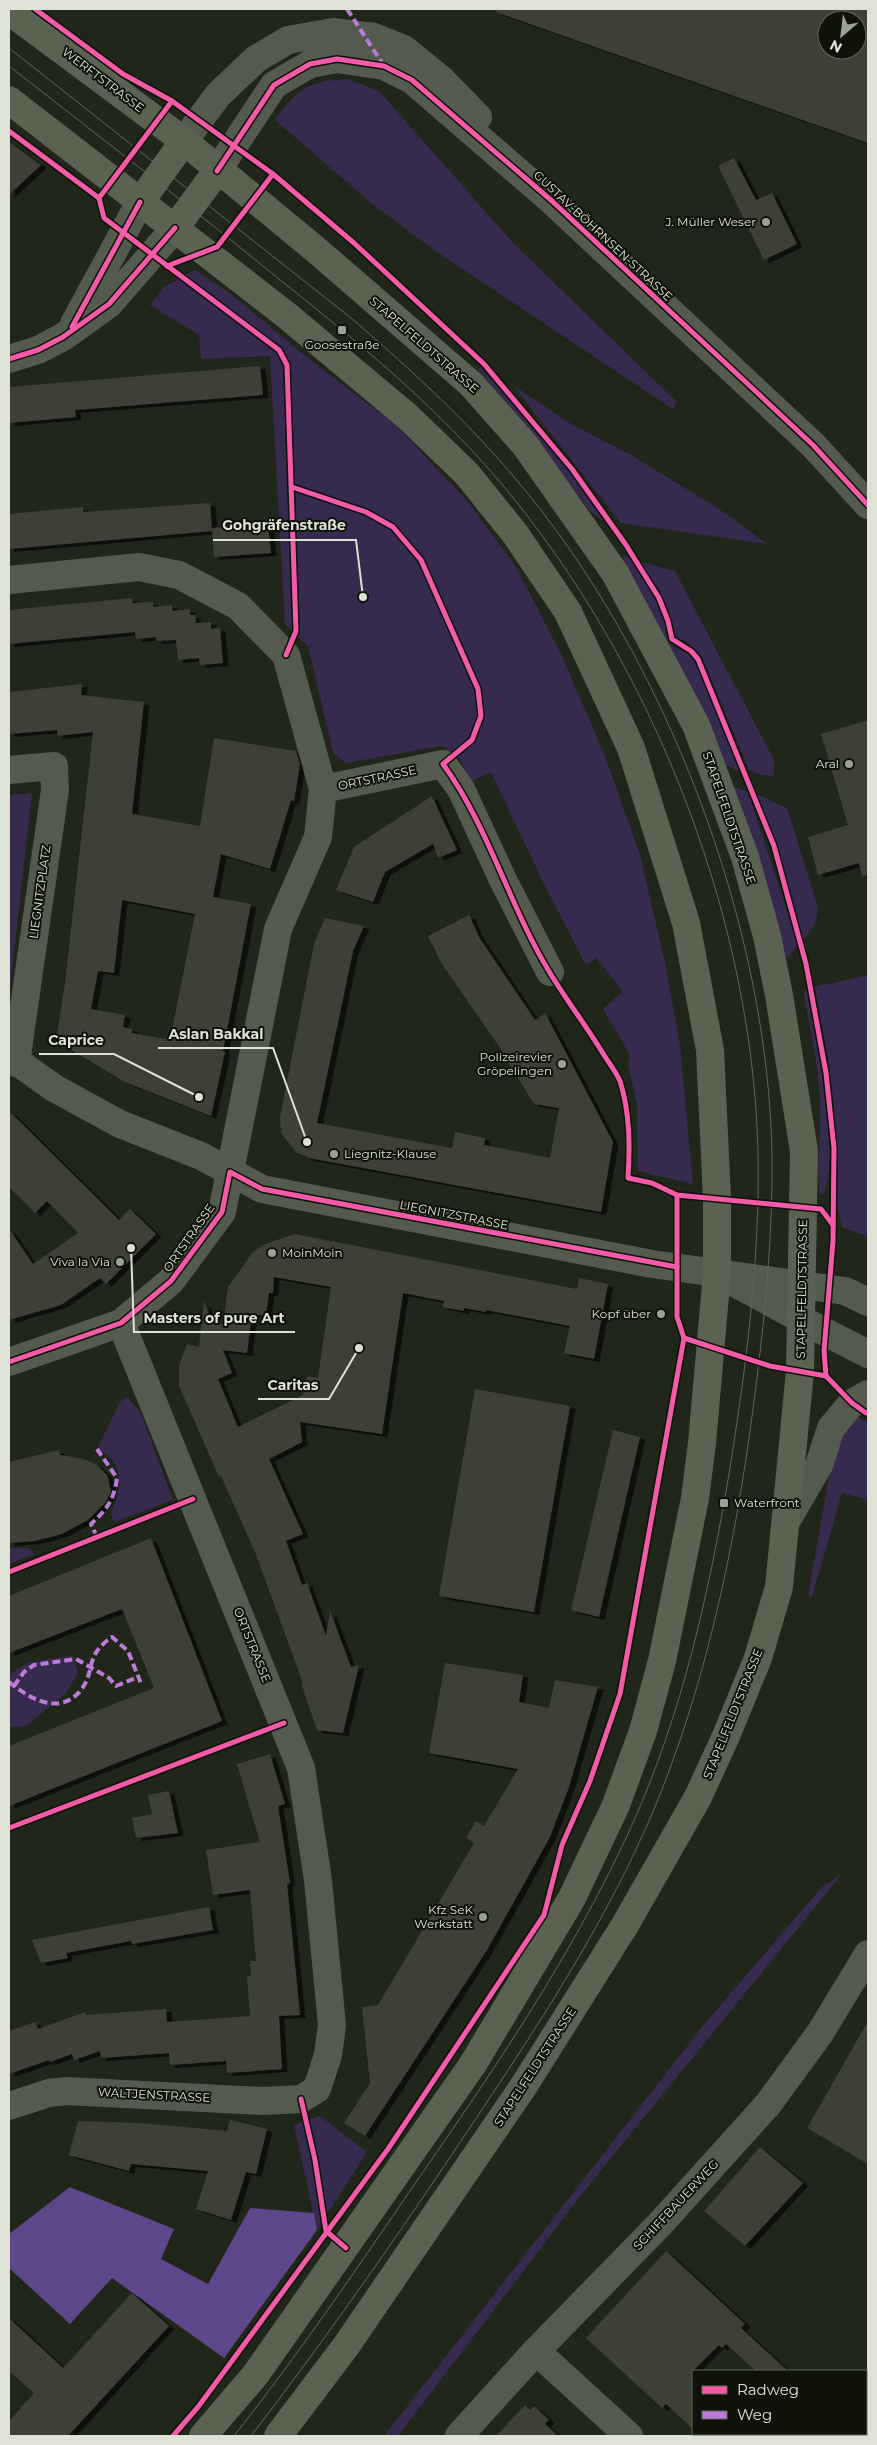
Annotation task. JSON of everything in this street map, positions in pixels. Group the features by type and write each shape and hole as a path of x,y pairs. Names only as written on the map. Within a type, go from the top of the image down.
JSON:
{"main road":[{"name":"WERFTSTRASSE","path":"9,11 184,141 217,171"},
{"path":"9,100 286,314 401,411 467,474 516,535 568,612 631,748 686,923 710,1050 717,1198 717,1273 712,1347 695,1498 662,1661 642,1731 616,1805 596,1852 572,1898 473,2064 256,2374 203,2436"},
{"path":"140,202 184,141"},
{"path":"175,228 217,171"},
{"name":"STAPELFELDTSTRASSE","path":"217,171 315,250 471,384 519,438 615,573 696,725 745,857 767,936 780,995 804,1151 802,1320 799,1388 787,1520 778,1588 758,1658 726,1736 676,1838 625,1926 523,2087 346,2346 278,2436"}],"street":[{"name":"GUSTAV-BÖHRNSEN-STRASSE","path":"184,141 218,95 256,59 288,40 334,32 363,35 374,37 404,49 442,79 506,145 552,201"},
{"name":"GUSTAV-BÖHRNSEN-STRASSE","path":"217,171 274,85 310,64 337,59 384,66 412,80 552,201 813,445 868,505"},
{"path":"70,331 140,202"},
{"path":"9,359 38,350 109,304 175,228"},
{"path":"9,580 139,566 179,575 238,606 286,655 323,789"},
{"name":"ORTSTRASSE","path":"301,2099 317,2089 328,2055 332,2025 318,1880 301,1768 122,1323 171,1281 222,1212 237,1128 278,929 318,837 323,789 443,764 461,789 503,880 550,972"},
{"name":"LIEGNITZPLATZ","path":"9,770 54,766 54,790 12,1059"},
{"name":"LIEGNITZSTRASSE","path":"12,1059 54,1088 120,1124 201,1156 262,1189 652,1264 845,1291 868,1302"},
{"path":"717,1273 868,1354"},
{"path":"9,1362 122,1323"},
{"path":"787,1520 820,1465 831,1428 852,1403 868,1394"},
{"name":"SCHIFFBAUERWEG","path":"458,2436 536,2351 659,2226 769,2103 820,2034 868,1954"},
{"name":"WALTJENSTRASSE","path":"9,2106 49,2093 67,2091 262,2101 301,2099"},
{"path":"536,2351 629,2436"}],"shaded area":[{"path":"348,79 379,91 513,243 677,402 673,409 437,252 370,202 275,120 290,100 305,88 313,84"},
{"path":"195,270 231,294 309,359 396,425 469,503 516,567 561,654 605,756 640,855 665,963 680,1045 693,1184 638,1171 637,1105 628,1064 630,1055 603,1009 623,991 596,958 586,965 544,884 491,772 470,782 460,759 442,746 345,763 333,752 308,646 285,624 270,356 201,359 199,335 150,305 164,287"},
{"path":"481,367 568,470 606,523 590,511 525,425 478,370"},
{"path":"513,385 571,424 631,455 716,507 767,544 621,523"},
{"path":"624,556 633,559 658,599 664,613 666,634 670,643 689,654 695,660 741,772 721,763 712,737 689,685 664,635 622,562"},
{"path":"641,562 675,571 774,760 774,776 762,775 749,770 702,657 687,642 675,637 671,628 670,612"},
{"path":"733,786 748,792 798,945 789,957 783,956"},
{"path":"32,793 9,996 9,795"},
{"path":"756,794 787,808 818,909 814,924 802,941"},
{"path":"868,975 868,1236 842,1227 836,1200 838,1154 828,1058 815,987"},
{"path":"806,987 820,1062 828,1124 828,1177 823,1194 820,1195 818,1173 819,1092 804,995"},
{"path":"127,1397 140,1411 173,1500 114,1522 111,1514 119,1486 119,1477 113,1462 107,1455 97,1449 120,1402"},
{"path":"851,1414 868,1422 868,1500 842,1493 812,1597 808,1596 833,1454"},
{"path":"9,1548 29,1548 35,1554 9,1564"},
{"path":"73,1655 78,1673 66,1693 26,1726 9,1727 9,1675 27,1663"},
{"path":"842,1874 585,2190 398,2436 384,2436 706,2022 822,1887"},
{"path":"320,2116 367,2152 317,2230 294,2125"},
{"path":"70,2187 174,2229 161,2259 208,2284 250,2208 314,2213 317,2230 224,2358 112,2278 70,2324 9,2268 9,2234"}],"building":[{"path":"497,9 868,9 868,143 496,12"},
{"path":"9,142 41,165 9,195"},
{"name":"J. Müller Weser","path":"734,158 756,200 772,193 797,244 764,260 718,166"},
{"path":"260,366 263,395 75,410 76,417 9,423 9,387"},
{"path":"210,503 212,531 9,549 9,514 83,507 83,512"},
{"path":"268,524 271,553 214,557 212,528"},
{"path":"132,598 133,603 153,602 153,607 172,605 173,611 190,609 190,615 195,615 196,623 211,622 211,629 220,628 223,663 200,665 199,658 178,660 176,640 156,641 156,637 136,639 135,632 9,644 9,610"},
{"path":"82,684 81,695 144,702 132,814 200,826 214,738 296,751 300,764 294,801 291,800 270,869 221,854 213,897 251,904 223,1051 225,1052 211,1116 125,1082 56,1041 65,983 93,732 57,736 57,730 9,734 9,692","holes":["122,900 195,914 170,1040 132,1033 132,1029 123,1027 125,1015 91,1009 98,971 114,973"]},
{"path":"868,720 868,875 862,876 859,863 818,875 808,837 848,825 821,734"},
{"path":"432,796 457,850 438,858 433,844 385,872 373,902 336,890 354,847"},
{"path":"469,915 479,937 535,1020 545,1013 613,1142 601,1212 309,1158 296,1152 281,1133 280,1117 314,944 325,918 364,926 353,951 317,1123 452,1148 455,1132 485,1138 484,1145 550,1158 559,1108 534,1104 498,1045 442,964 428,936"},
{"path":"9,1111 119,1220 130,1209 156,1234 106,1284 100,1278 61,1305 9,1320 9,1229 33,1264 78,1233 47,1201 35,1213 9,1187"},
{"path":"295,1234 577,1289 579,1278 608,1284 594,1359 564,1353 570,1326 486,1310 486,1312 464,1308 464,1311 443,1307 444,1301 403,1293 382,1434 300,1422 302,1442 269,1459 303,1534 286,1541 302,1585 307,1583 326,1636 330,1611 351,1667 359,1665 343,1733 317,1730 301,1683 303,1683 255,1552 221,1476 219,1477 179,1386 179,1365 187,1344 199,1347 204,1301 212,1323 223,1324 228,1287 253,1252 265,1244","holes":["274,1277 331,1287 318,1378 307,1376 303,1395 238,1427 218,1379 232,1373 223,1350 247,1353 252,1314 266,1316 269,1293 273,1293"]},
{"path":"475,1389 570,1406 534,1612 439,1596"},
{"path":"613,1430 640,1437 599,1617 571,1610"},
{"path":"59,1450 60,1455 84,1459 97,1465 107,1475 111,1491 106,1502 88,1520 62,1534 35,1541 9,1543 9,1462"},
{"path":"151,1538 222,1721 9,1806 9,1746 154,1688 122,1609 9,1653 9,1596"},
{"path":"445,1663 523,1675 519,1702 549,1708 555,1680 598,1687 569,1787 550,1837 487,1950 365,2136 344,2123 370,2083 362,2007 378,2005 474,1843 466,1838 476,1821 484,1826 518,1769 429,1753"},
{"path":"270,1754 285,1804 278,1806 290,1883 287,1884 300,2015 279,2016 282,2069 227,2073 226,2061 170,2065 169,2053 101,2058 100,2051 74,2060 72,2054 9,2074 9,2031 35,2022 38,2029 85,2012 86,2015 166,2009 167,2022 250,2016 247,1977 251,1976 250,1961 256,1961 250,1890 213,1895 206,1850 260,1842 237,1764"},
{"path":"169,1791 178,1833 136,1838 132,1818 152,1814 148,1795"},
{"path":"209,1907 213,1930 132,1944 131,1941 66,1953 68,1958 41,1963 32,1940"},
{"path":"868,2021 868,2164 807,2128"},
{"path":"230,2120 267,2129 256,2174 246,2172 231,2220 196,2209 208,2171 131,2164 129,2171 69,2155 78,2121 141,2123 227,2131"},
{"path":"760,2147 803,2183 745,2246 704,2211"},
{"path":"666,2251 745,2324 741,2328 787,2370 755,2370 726,2344 722,2348 719,2345 692,2370 692,2428 666,2404 662,2408 586,2338"},
{"path":"132,2293 169,2326 68,2436 9,2436 9,2421 34,2393 9,2371 9,2318 63,2368"},
{"path":"525,2405 530,2410 534,2406 549,2420 545,2424 558,2436 496,2436"}],"tram line":[{"path":"9,48 351,318 398,360 444,402 488,447 529,495 582,567 629,646 671,730 707,819 735,910 756,1002 769,1093 772,1182 770,1239 760,1353 746,1460 716,1615 703,1666 671,1765 652,1814 615,1893 527,2042 396,2237 251,2436"},
{"path":"9,66 216,228 378,360 465,443 518,504 569,573 614,648 655,727 689,810 717,895 738,981 752,1067 758,1153 757,1234 751,1314 741,1394 729,1474 703,1608 679,1697 650,1783 632,1825 585,1919 559,1965 503,2054 304,2343 234,2436"}],"marked path":[{"path":"347,9 384,66"},
{"path":"97,1449 117,1478 109,1504 91,1524 97,1537"},
{"path":"9,1682 35,1699 54,1704 63,1702 72,1698 81,1690 97,1650 112,1637 128,1651 142,1686"},
{"path":"14,1686 24,1672 34,1665 76,1659 109,1678 116,1686 138,1677"}],"cycle path":[{"path":"35,9 123,74 172,101 273,174 354,243 484,364 572,469 626,545 659,598 668,621 672,639 691,651 698,659 774,846 806,964 826,1073 834,1148 833,1241 824,1351 826,1376"},
{"path":"217,171 274,85 310,64 337,59 384,66 412,80 552,201 813,445 868,505"},
{"path":"99,198 172,101"},
{"path":"9,131 99,198 104,218 279,350 287,365 296,631 286,655"},
{"path":"167,266 217,247 273,174"},
{"path":"72,327 140,202"},
{"path":"9,359 38,350 63,337 109,304 175,228"},
{"path":"292,487 366,512 393,527 421,560 478,689 481,716 472,740 443,764 473,814 522,921 550,973 620,1081 626,1105 629,1154 628,1178 652,1183 677,1195 821,1209 833,1225"},
{"path":"9,1362 121,1323 171,1281 222,1212 230,1172 262,1189 677,1267"},
{"path":"173,2436 198,2407 388,2149 544,1915 562,1845 590,1781 620,1694 684,1338 677,1317 677,1195"},
{"path":"684,1338 770,1366 826,1376 852,1403 866,1413 868,1412"},
{"path":"9,1572 193,1499"},
{"path":"9,1828 284,1723"},
{"path":"301,2099 315,2160 326,2231 346,2248"}],"place":[{"name":"J. Müller Weser","path":"766,222"},
{"name":"Goosestraße","path":"342,330"},
{"name":"Gohgräfenstraße","path":"363,597"},
{"name":"Aral","path":"849,764"},
{"name":"Polizeirevier Gröpelingen","path":"562,1064"},
{"name":"Caprice","path":"199,1097"},
{"name":"Aslan Bakkal","path":"307,1142"},
{"name":"Liegnitz-Klause","path":"334,1154"},
{"name":"Masters of pure Art","path":"131,1248"},
{"name":"MoinMoin","path":"272,1253"},
{"name":"Viva la Via","path":"120,1262"},
{"name":"Kopf über","path":"661,1314"},
{"name":"Caritas","path":"359,1348"},
{"name":"Waterfront","path":"724,1503"},
{"name":"Kfz SeK Werkstatt","path":"483,1917"}]}
